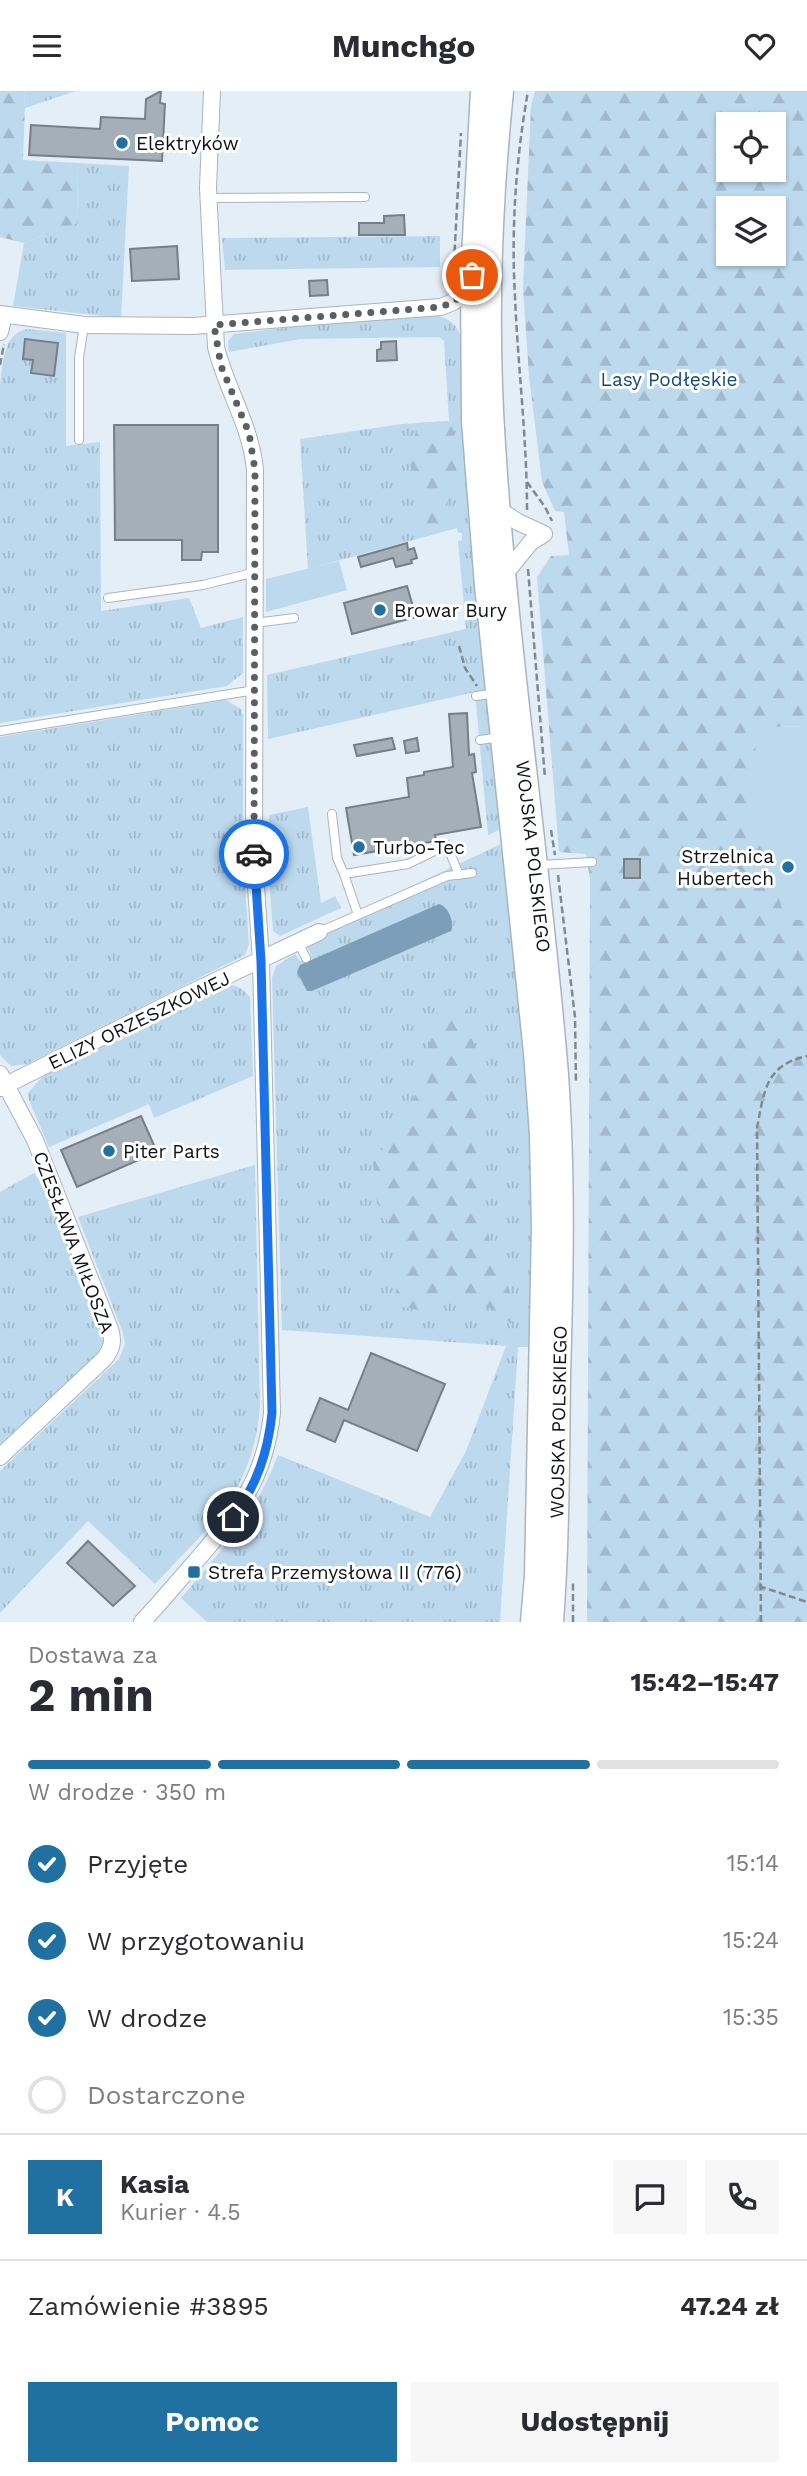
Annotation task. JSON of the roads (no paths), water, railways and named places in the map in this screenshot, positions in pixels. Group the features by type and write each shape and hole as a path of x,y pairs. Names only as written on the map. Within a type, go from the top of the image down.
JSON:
{"main road":[{"name":"WOJSKA POLSKIEGO","path":"483,91 476,180 472,323 486,694 536,1052 542,1134 544,1241 537,1576 533,1622"},
{"name":"WOJSKA POLSKIEGO","path":"501,91 493,196 489,303 490,382 498,509 556,1079 561,1170 562,1225 551,1622"}],"street":[{"path":"142,1622 241,1507 262,1465 270,1436 272,1396 261,961 254,856 255,470 252,446 237,420 221,366 206,255 208,198 204,178 206,130 212,91"},
{"path":"0,332 2,314 84,325 214,325 441,307 472,288"},
{"path":"441,307 472,323"},
{"path":"498,509 544,534 531,542 504,575"},
{"name":"ELIZY ORZESZKOWEJ","path":"2,1082 319,932"},
{"name":"CZESŁAWA MIŁOSZA","path":"0,1457 104,1359 111,1349 112,1340 69,1225 21,1111 2,1082"}],"lane":[{"path":"208,198 365,197"},
{"path":"79,440 79,358 84,325"},
{"path":"108,598 203,585 256,572"},
{"path":"255,623 294,618"},
{"path":"0,731 255,690"},
{"path":"332,814 337,858 358,915"},
{"path":"344,874 408,865 447,845 459,875"},
{"path":"534,865 592,862"},
{"name":"ELIZY ORZESZKOWEJ","path":"319,932 447,876 472,873"},
{"path":"298,942 306,958"}],"place":[{"name":"Elektryków","path":"122,143"},
{"name":"Browar Bury","path":"380,610"},
{"name":"Turbo-Tec","path":"359,847"},
{"name":"Strzelnica Hubertech","path":"788,867"},
{"name":"Piter Parts","path":"109,1151"},
{"name":"Strefa Przemysłowa II (776)","path":"194,1572"}],"park label":[{"name":"Lasy Podłęskie","path":"669,379"}]}
